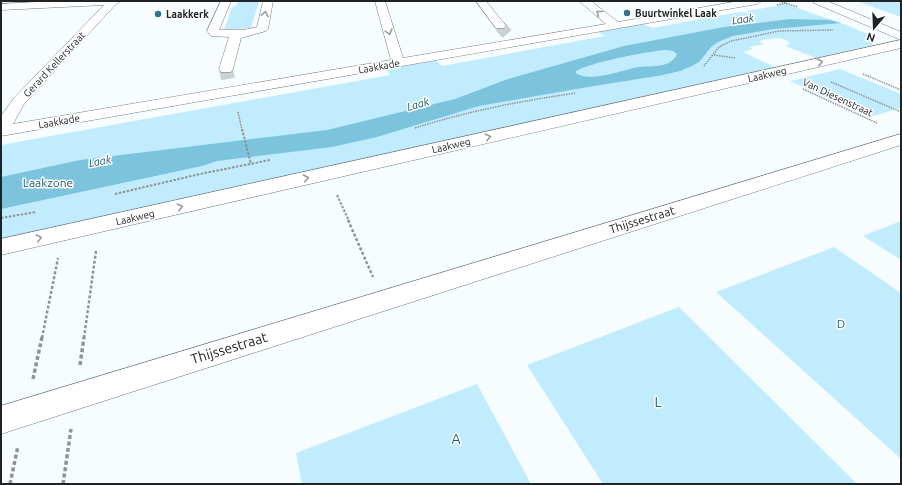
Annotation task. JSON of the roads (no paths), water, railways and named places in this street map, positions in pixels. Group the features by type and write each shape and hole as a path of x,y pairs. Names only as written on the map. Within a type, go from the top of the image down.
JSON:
{"street":[{"path":"2,8 13,1"},
{"name":"Gerard Kellerstraat","path":"1,131 11,112 19,101 113,1"},
{"path":"2,8 116,1"},
{"path":"226,1 213,31 220,34 236,35 253,33 262,28 268,1"},
{"path":"380,1 398,63"},
{"path":"481,1 507,34"},
{"path":"584,1 615,25"},
{"name":"Laakkade","path":"1,131 229,80 398,63 507,34 615,25 757,1"},
{"path":"818,1 901,36"},
{"path":"828,1 901,28"},
{"path":"229,80 236,35"},
{"name":"Laakweg","path":"1,247 901,44"},
{"name":"Thijssestraat","path":"1,420 901,139"}],"water":[{"name":"Laak","path":"790,19 830,20 841,23 774,29 733,36 718,42 711,47 700,61 694,65 680,71 663,75 479,106 377,137 332,147 217,161 202,166 1,209 1,177 80,160 327,130 455,99 508,79 624,46 724,27","holes":["658,51 673,51 677,54 673,60 663,65 638,67 615,73 588,77 575,72 591,65 618,58"]}],"tunnel":[{"path":"500,26 507,34"},
{"path":"226,69 228,79"}],"place":[{"name":"Buurtwinkel Laak","path":"627,13"},
{"name":"Laakkerk","path":"158,14"}],"park label":[{"name":"Laakzone","path":"48,183"},
{"name":"D","path":"841,324"},
{"name":"L","path":"658,402"},
{"name":"A","path":"456,439"}]}
